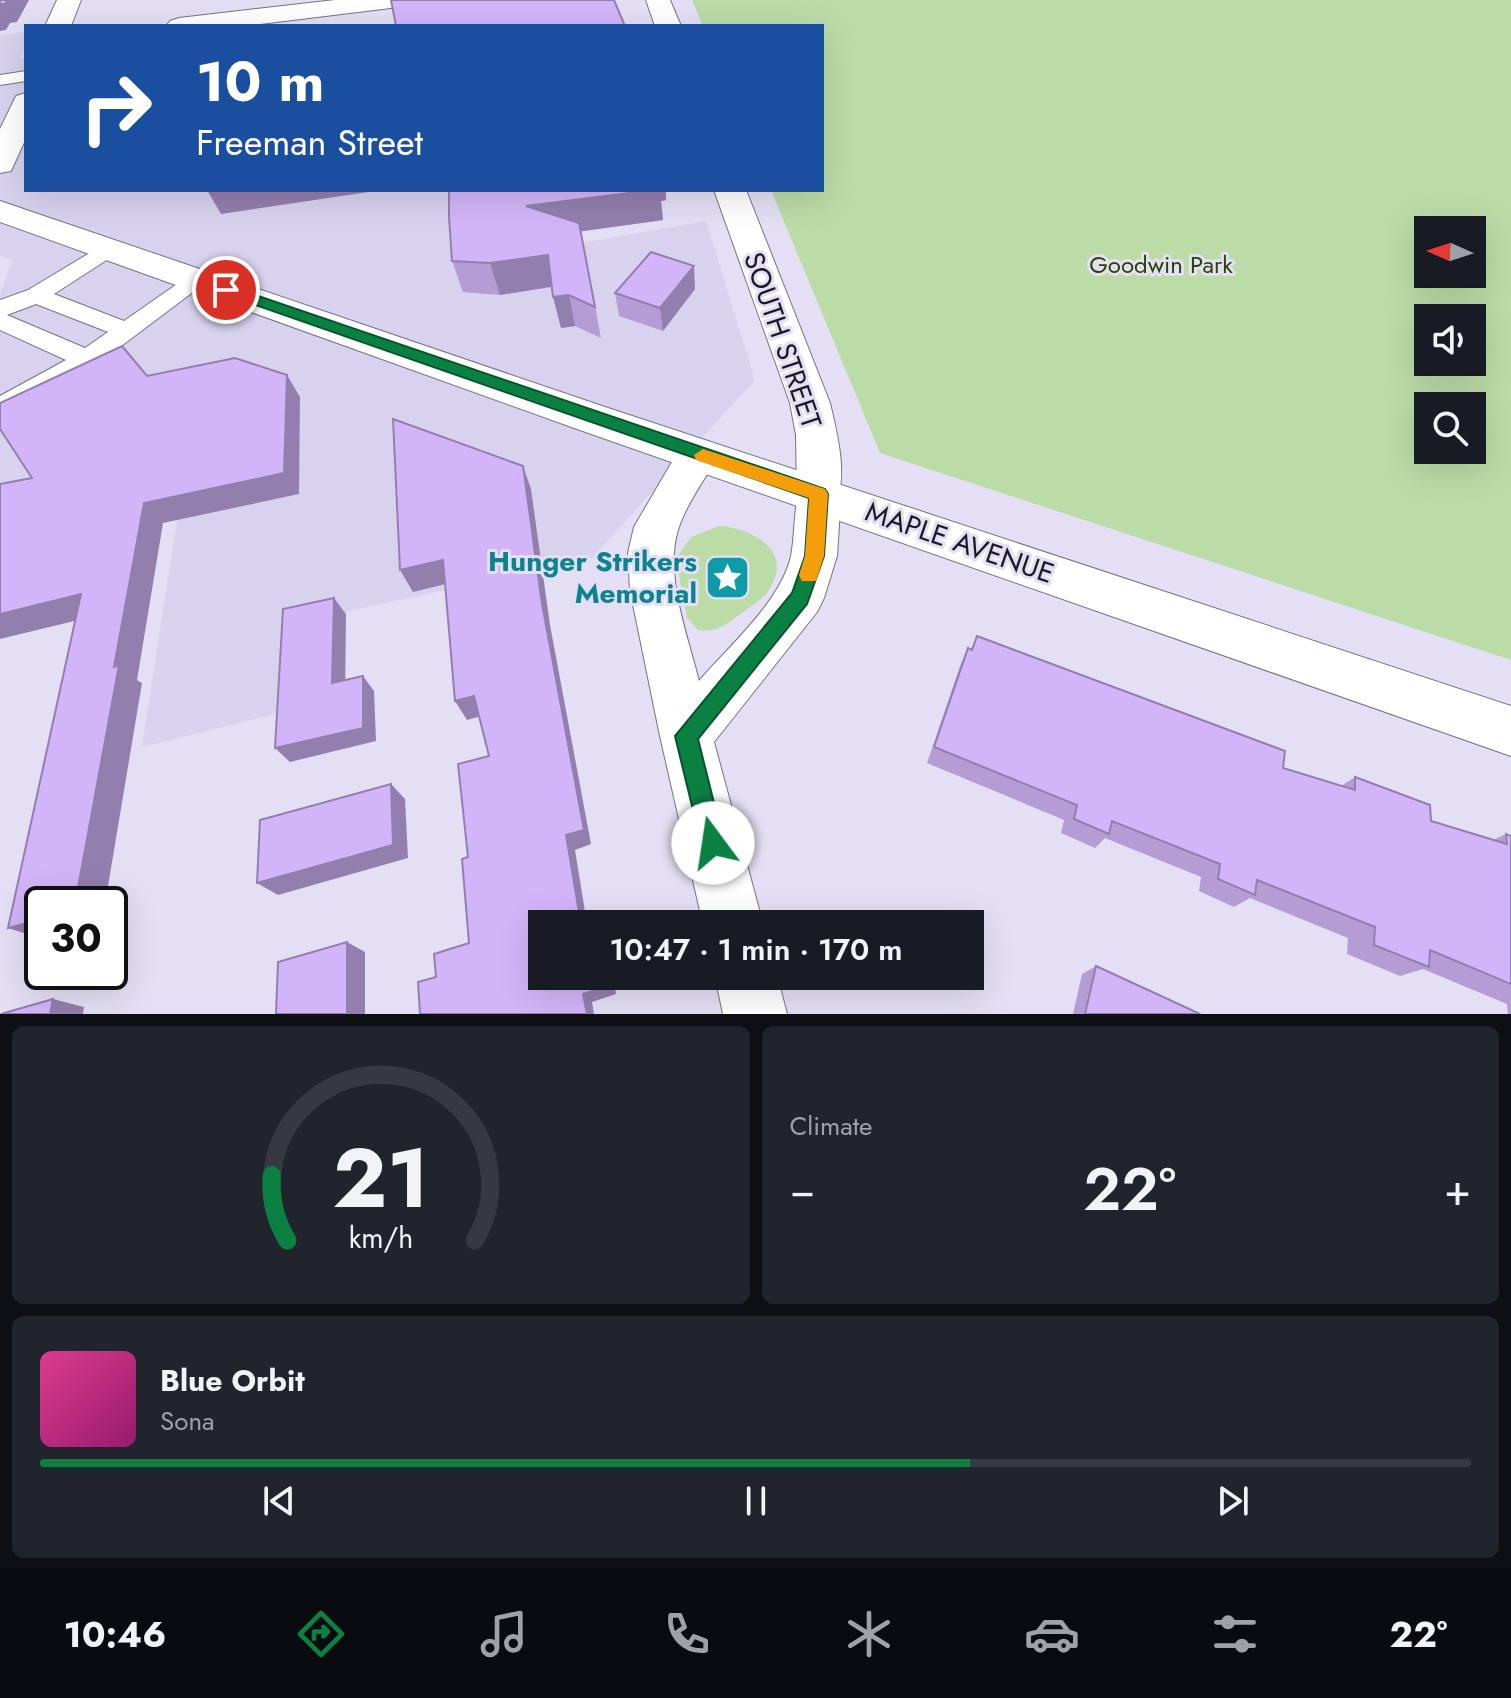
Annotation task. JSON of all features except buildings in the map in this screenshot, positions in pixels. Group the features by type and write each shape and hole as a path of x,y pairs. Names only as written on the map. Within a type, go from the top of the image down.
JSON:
{"main road":[{"path":"59,24 69,0"},
{"path":"196,24 399,0"},
{"path":"658,0 667,24"},
{"path":"0,164 24,107"},
{"name":"SOUTH STREET","path":"686,736 800,598 814,556 819,494 817,435 810,403 731,192"},
{"name":"MAPLE AVENUE","path":"0,211 698,454 1511,731"},
{"path":"698,454 656,527 651,553 654,590 686,736 730,910"},
{"path":"749,990 755,1014"}],"lane":[{"path":"0,80 24,76"},
{"path":"0,309 36,295 108,249"},
{"path":"0,408 87,359 198,280"},
{"path":"36,295 127,331"},
{"path":"0,321 87,359"}],"shaded area":[{"path":"24,32 24,49 20,58 24,58 24,192 464,192 547,249 706,221 755,380 592,558 294,623 290,710 142,747 187,455 0,490 0,294 12,260 0,256 0,35"}],"green space":[{"name":"Goodwin Park","path":"692,0 1511,0 1511,660 880,453 772,192 824,192 824,24 702,24"},
{"path":"719,526 744,531 766,544 777,563 776,575 758,602 722,627 698,630 687,618 676,558 691,537"}],"slow traffic":[{"path":"703,455 819,494 814,556 809,575"}],"place":[{"name":"Hunger Strikers Memorial","path":"728,577"}],"route":[{"path":"226,290 819,494 814,556 800,598 686,736 713,843"}]}
